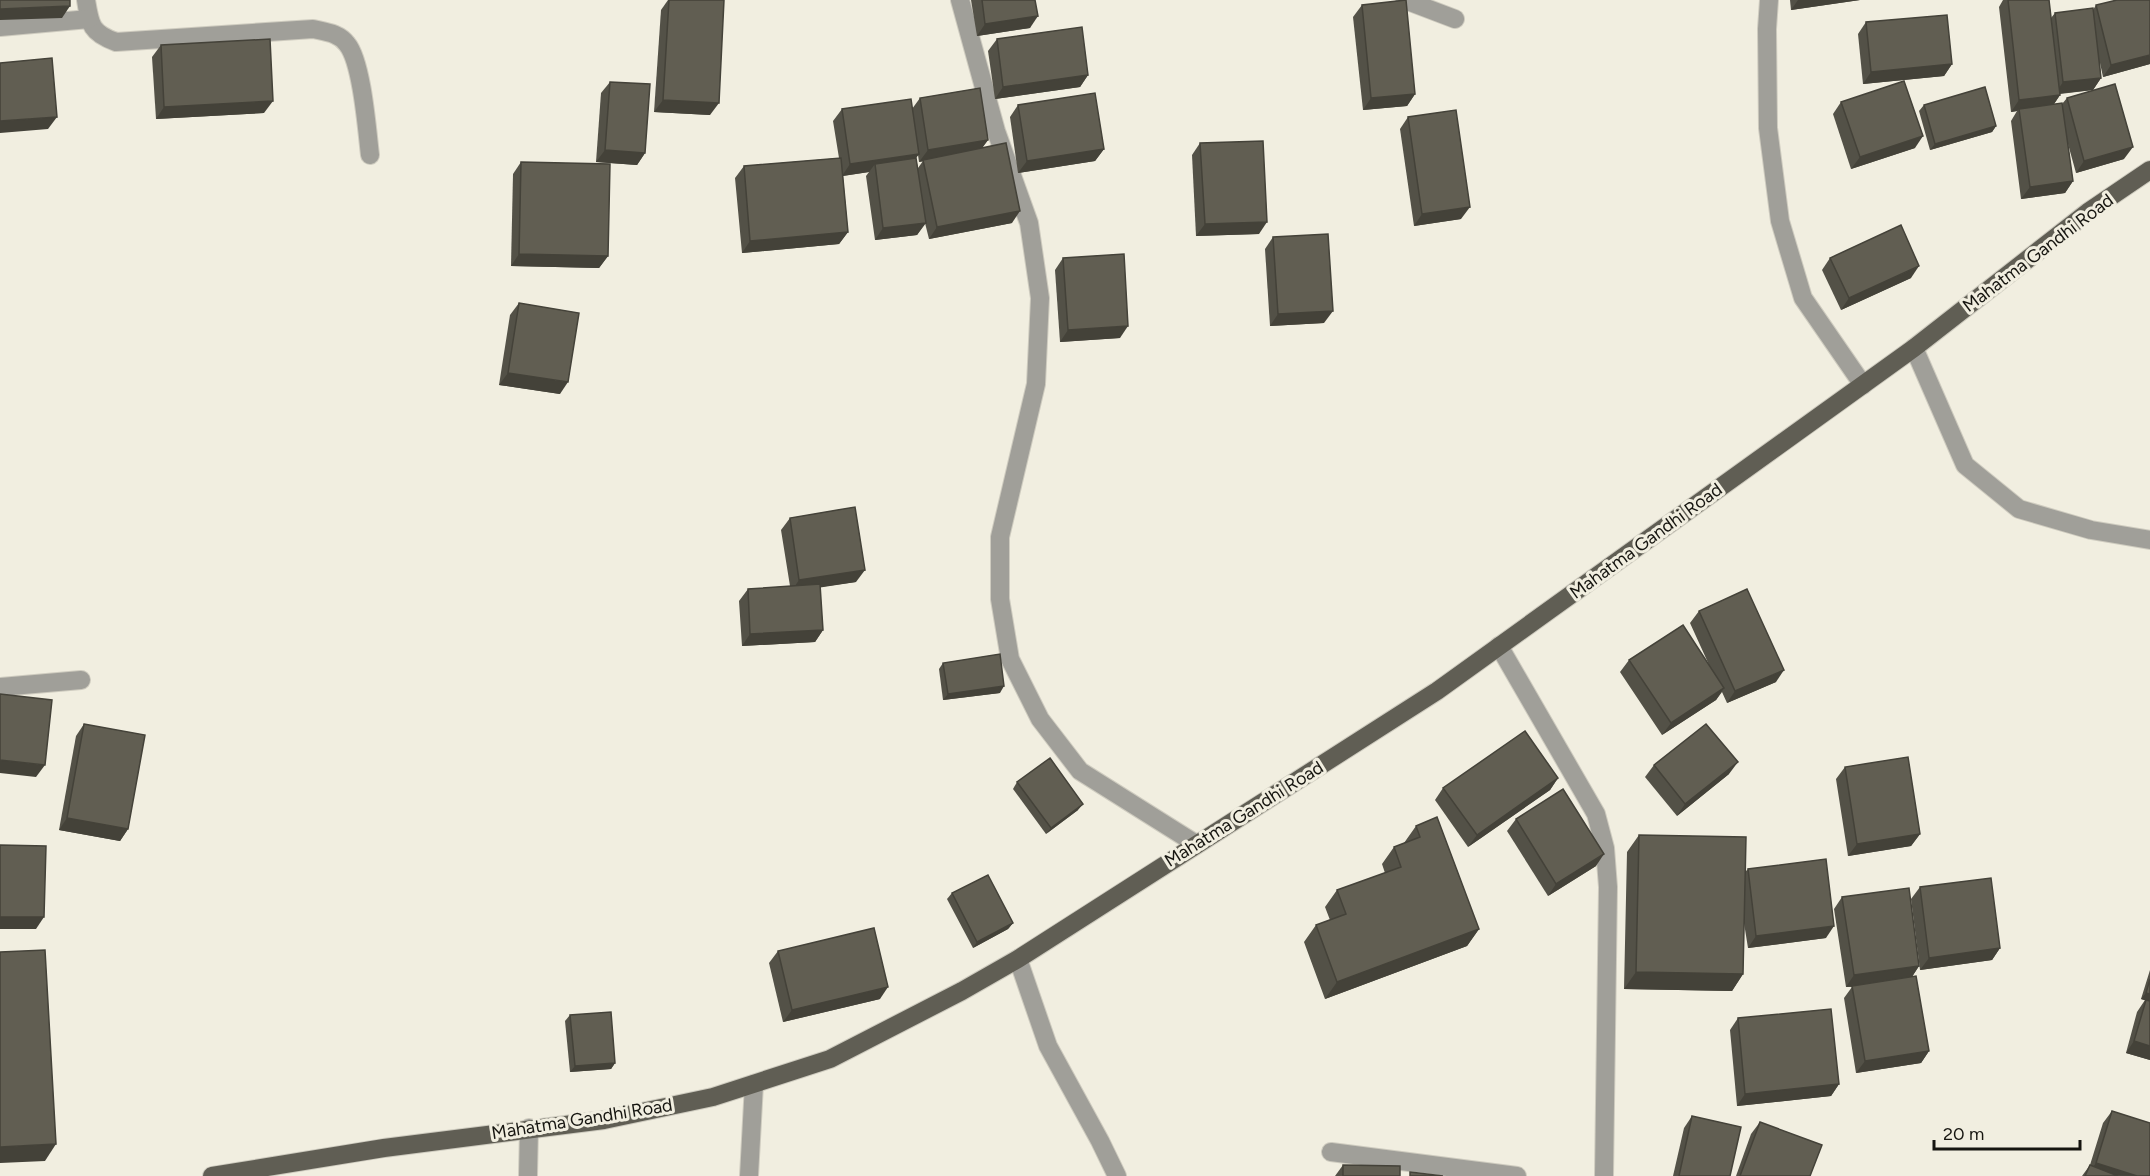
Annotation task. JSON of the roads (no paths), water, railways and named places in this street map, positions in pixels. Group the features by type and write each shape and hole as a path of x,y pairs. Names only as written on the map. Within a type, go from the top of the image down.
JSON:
{"main road":[{"name":"Mahatma Gandhi Road","path":"212,1176 256,1173 384,1148 615,1118 713,1097 830,1059 962,991 1018,958 1437,691 1914,348 2088,212 2150,170"}],"street":[{"path":"86,0 89,19 99,36 116,42 313,29 336,34 348,45 357,69 370,155"},
{"path":"960,0 996,130 1029,223 1040,297 1036,384 1000,537 1000,599 1010,659 1040,719 1080,771 1196,844"},
{"path":"1405,0 1455,19"},
{"path":"1769,0 1768,128 1780,221 1803,298 1863,385"},
{"path":"0,27 89,19"},
{"path":"1914,348 1965,465 2019,509 2091,530 2150,540"},
{"path":"1499,646 1596,814 1605,848 1608,887 1604,1176"},
{"path":"0,687 81,680"},
{"path":"1018,958 1048,1046 1117,1176"},
{"path":"748,1176 754,1084"},
{"path":"528,1176 529,1128"},
{"path":"1330,1152 1517,1176"}]}
